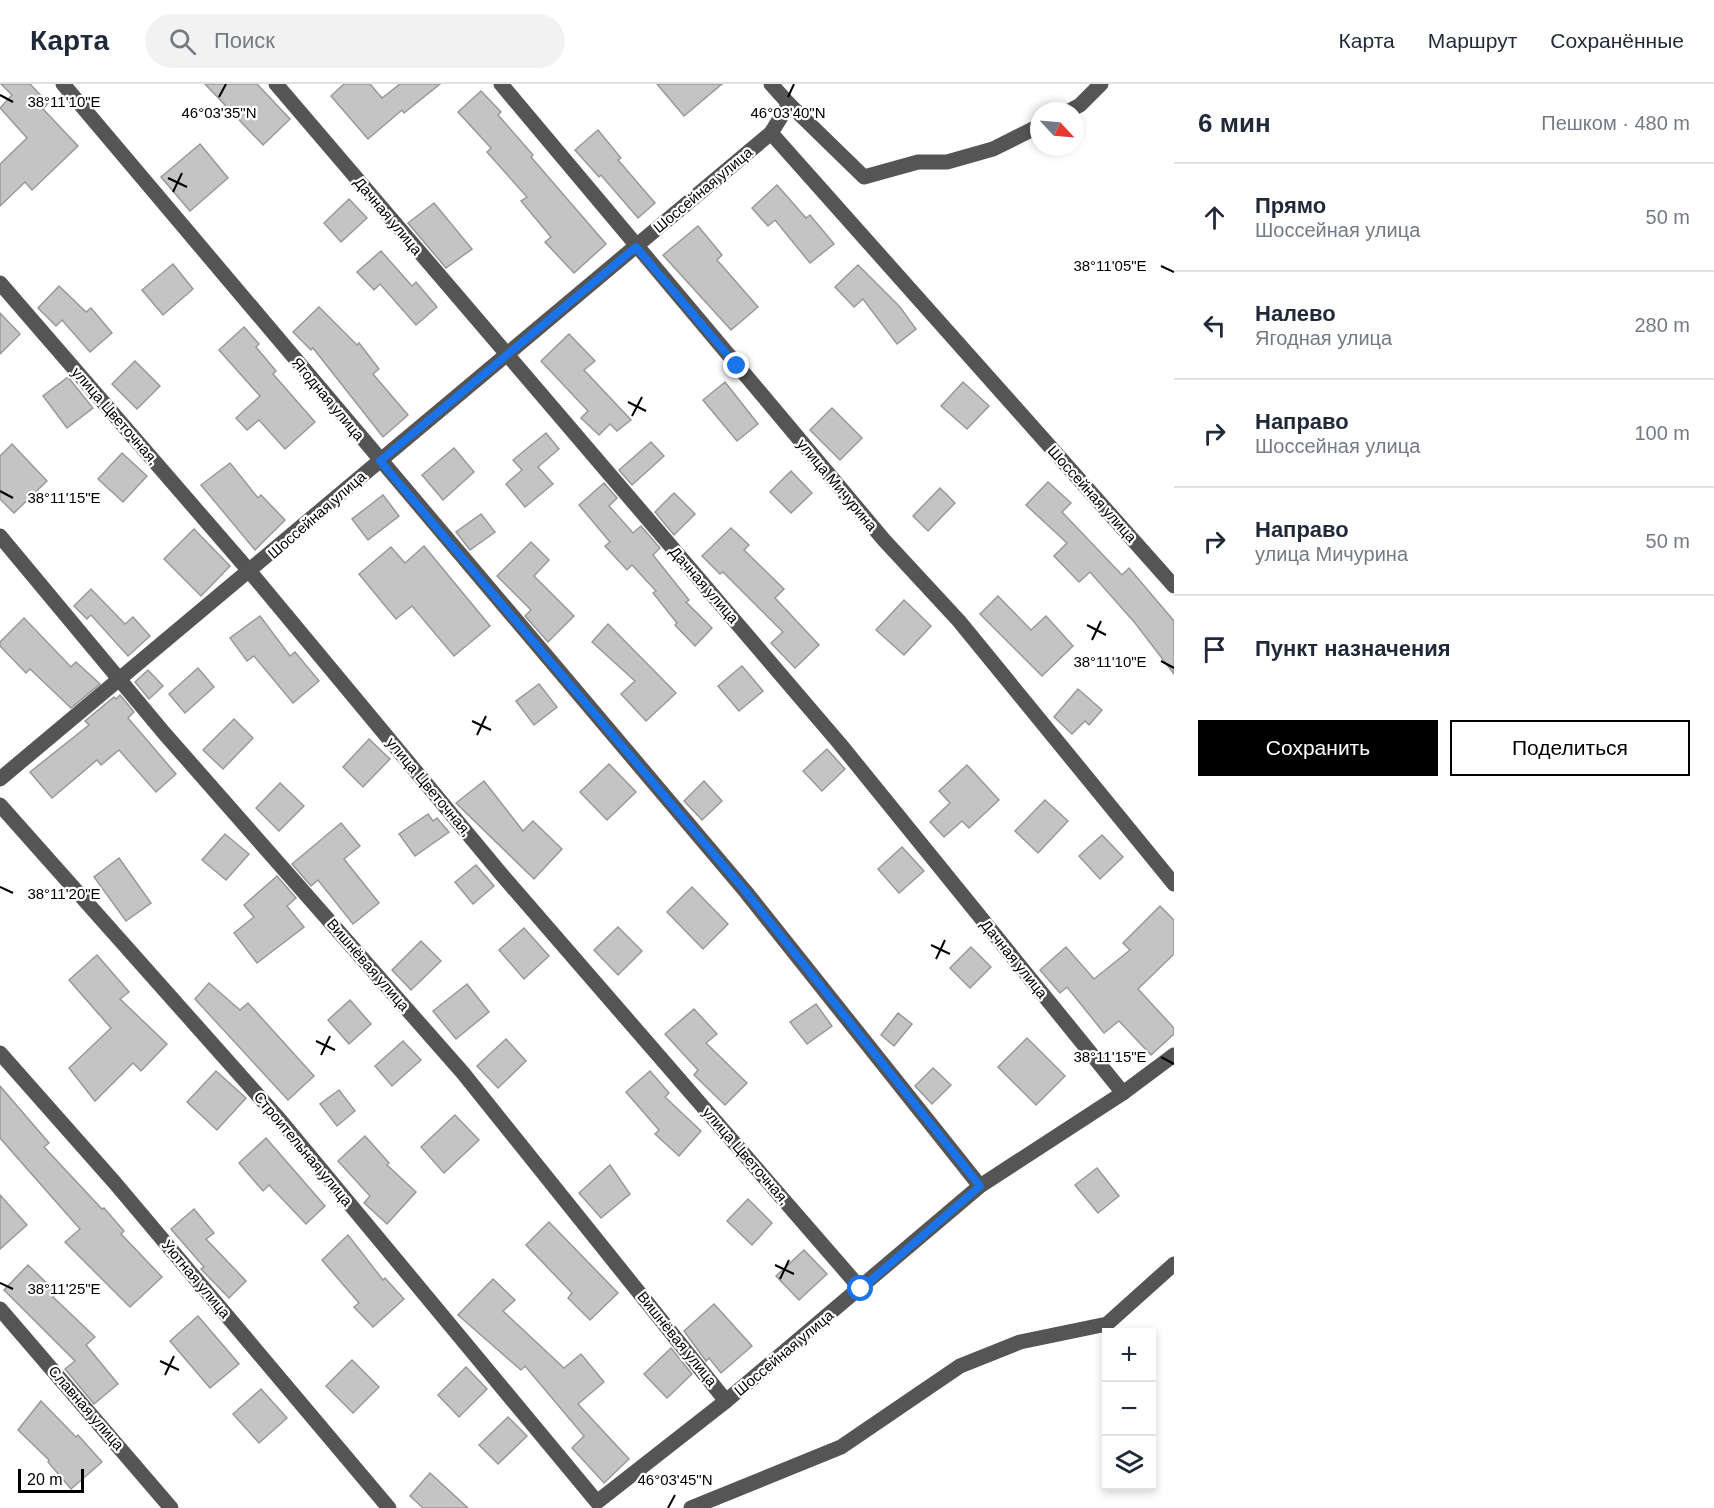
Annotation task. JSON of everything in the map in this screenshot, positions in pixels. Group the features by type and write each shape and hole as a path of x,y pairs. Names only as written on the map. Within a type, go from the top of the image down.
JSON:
{"street":[{"name":"Ягодная улица","path":"63,84 746,892 980,1186"},
{"name":"Дачная улица","path":"276,84 840,744 1123,1093"},
{"name":"улица Мичурина","path":"501,84 884,540 959,621 1174,884"},
{"path":"771,84 864,177 918,162 947,162 993,149 1030,130"},
{"path":"1083,102 1101,84"},
{"name":"Шоссейная улица","path":"0,779 251,573 506,354 771,133 789,104"},
{"name":"Шоссейная улица","path":"771,133 1174,586"},
{"name":"улица Цветочная,","path":"0,283 251,573 495,867 861,1289"},
{"name":"Вишнёвая улица","path":"0,536 172,742 463,1073 726,1401"},
{"name":"Строительная улица","path":"0,805 280,1120 597,1502"},
{"name":"Уютная улица","path":"0,1053 115,1183 389,1508"},
{"name":"Шоссейная улица","path":"597,1502 726,1401 980,1186 1123,1093 1174,1055"},
{"path":"691,1508 841,1447 960,1366 1020,1342 1107,1324 1174,1264"},
{"name":"Славная улица","path":"0,1309 171,1508"}],"building":[{"path":"1,84 30,84 48,103 43,109 78,146 32,190 25,182 0,206 0,164 27,138 0,108 12,95"},
{"path":"205,84 257,84 290,119 263,145"},
{"path":"344,84 370,84 382,98 400,84 440,84 404,113 402,110 368,139 331,96"},
{"path":"657,84 722,84 684,116"},
{"path":"481,91 501,112 498,115 533,155 531,157 606,244 574,273 545,242 551,237 521,201 527,197 487,152 491,148 458,112"},
{"path":"598,130 621,158 618,160 655,203 638,218 601,175 599,177 575,150"},
{"path":"200,144 228,178 190,211 161,177"},
{"path":"777,185 806,218 810,215 834,244 810,263 775,220 768,226 752,208"},
{"path":"349,199 367,218 341,242 324,223"},
{"path":"434,203 472,249 446,268 408,223"},
{"path":"698,226 722,255 717,260 758,307 731,330 663,255"},
{"path":"381,251 412,286 416,282 437,307 416,325 380,284 374,290 357,272"},
{"path":"173,264 193,289 163,315 142,290"},
{"path":"858,265 900,307 916,329 897,344 863,299 854,307 835,287"},
{"path":"59,286 86,312 91,308 112,333 90,352 62,320 56,326 38,308"},
{"path":"319,307 357,345 359,343 379,369 373,374 408,415 383,437 313,348 311,350 293,332"},
{"path":"0,313 20,334 0,354"},
{"path":"244,327 259,344 256,347 276,371 273,374 315,422 285,449 259,420 247,430 236,418 260,396 219,350"},
{"path":"569,334 595,361 584,370 631,420 617,431 610,424 599,435 581,418 588,411 541,361"},
{"path":"135,361 160,386 137,409 112,384"},
{"path":"68,377 93,408 67,428 43,396"},
{"path":"725,382 758,424 737,441 703,400"},
{"path":"963,382 989,406 967,429 941,406"},
{"path":"832,408 862,438 840,460 810,430"},
{"path":"546,433 559,449 538,467 553,484 525,507 506,484 522,470 513,460"},
{"path":"651,442 664,456 632,485 619,470"},
{"path":"12,444 47,481 14,513 0,499 0,456"},
{"path":"454,448 474,472 443,500 422,475"},
{"path":"122,453 147,476 123,502 98,479"},
{"path":"230,463 258,498 261,495 285,520 255,550 201,485"},
{"path":"791,471 812,493 791,513 770,492"},
{"path":"1048,482 1071,503 1062,512 1122,575 1129,568 1174,621 1174,674 1135,623 1090,572 1079,582 1054,556 1067,543 1026,505"},
{"path":"604,483 617,498 609,506 633,533 641,526 660,548 653,555 689,600 686,602 712,628 695,646 675,625 677,623 653,593 656,591 632,565 627,570 605,546 610,542 579,505"},
{"path":"940,488 955,503 928,531 913,516"},
{"path":"674,493 695,514 674,535 655,512"},
{"path":"383,495 399,516 368,540 352,519"},
{"path":"481,514 495,532 470,550 456,532"},
{"path":"731,528 749,545 744,550 784,589 775,598 819,645 795,668 771,643 783,632 723,572 720,574 702,556"},
{"path":"194,529 230,566 201,596 164,559"},
{"path":"531,542 549,560 534,576 574,616 548,642 525,616 531,610 497,576"},
{"path":"424,546 490,626 454,656 412,606 396,619 359,574 391,547 405,563"},
{"path":"91,589 125,624 133,617 150,636 128,656 91,615 87,619 74,606"},
{"path":"998,596 1031,630 1046,616 1073,646 1042,676 980,614"},
{"path":"904,600 931,626 904,655 876,630"},
{"path":"260,616 290,656 295,652 319,681 293,703 254,656 247,661 230,638"},
{"path":"24,618 71,667 76,662 100,684 71,708 30,669 26,673 0,646 0,642"},
{"path":"608,624 676,693 646,721 621,694 635,681 592,642"},
{"path":"742,666 763,691 739,711 718,686"},
{"path":"198,668 214,687 185,713 169,694"},
{"path":"148,670 163,686 149,699 135,682"},
{"path":"539,684 557,707 534,725 516,701"},
{"path":"1078,689 1102,710 1089,725 1085,721 1072,734 1054,717"},
{"path":"120,695 134,712 128,718 176,774 156,792 119,750 101,765 97,760 52,798 30,772 89,725 85,721 114,697 116,699"},
{"path":"234,719 253,738 223,769 203,750"},
{"path":"369,739 390,759 363,787 343,767"},
{"path":"827,749 845,769 822,791 803,771"},
{"path":"609,764 636,792 607,820 580,792"},
{"path":"967,765 999,800 969,828 962,821 944,837 930,822 950,803 939,791"},
{"path":"484,781 523,831 533,821 562,849 534,879 456,803"},
{"path":"704,781 722,801 702,820 684,801"},
{"path":"280,783 304,806 279,831 256,808"},
{"path":"1045,800 1068,821 1038,853 1015,831"},
{"path":"428,814 433,821 437,818 449,832 415,856 399,834"},
{"path":"341,823 360,846 344,859 379,903 353,924 318,880 311,886 292,864"},
{"path":"225,834 249,854 226,880 202,860"},
{"path":"1102,835 1123,857 1100,879 1079,856"},
{"path":"902,847 924,871 899,893 878,869"},
{"path":"119,858 151,903 126,921 94,877"},
{"path":"476,865 494,886 473,904 455,882"},
{"path":"277,876 296,898 287,906 304,927 257,963 234,933 254,917 244,905"},
{"path":"692,887 728,924 703,949 667,912"},
{"path":"1160,906 1174,920 1174,954 1138,989 1174,1028 1174,1034 1151,1055 1119,1021 1104,1033 1067,987 1060,993 1040,970 1066,947 1094,979 1130,950 1123,943"},
{"path":"618,927 642,951 618,975 594,950"},
{"path":"524,928 549,956 524,979 499,950"},
{"path":"421,941 441,961 411,990 392,970"},
{"path":"971,947 991,967 970,988 950,968"},
{"path":"97,955 129,992 120,999 167,1044 141,1071 133,1063 95,1101 69,1068 111,1028 69,980"},
{"path":"209,983 240,1010 248,1003 314,1076 288,1100 195,999"},
{"path":"467,984 489,1012 456,1039 433,1011"},
{"path":"350,1000 371,1024 349,1044 328,1020"},
{"path":"816,1004 832,1026 807,1044 790,1022"},
{"path":"694,1009 717,1034 706,1043 747,1083 725,1105 694,1075 698,1070 665,1034"},
{"path":"898,1013 912,1024 894,1046 881,1035"},
{"path":"1027,1038 1065,1076 1036,1105 998,1067"},
{"path":"506,1039 526,1061 498,1088 477,1066"},
{"path":"403,1041 421,1060 392,1086 375,1066"},
{"path":"933,1068 951,1085 932,1104 915,1086"},
{"path":"216,1071 246,1098 217,1130 187,1102"},
{"path":"650,1071 669,1093 665,1097 701,1131 679,1156 655,1134 659,1130 626,1092"},
{"path":"0,1086 49,1143 44,1147 102,1209 104,1208 124,1231 121,1234 162,1277 130,1307 65,1242 80,1229 0,1138"},
{"path":"339,1090 355,1111 337,1126 320,1104"},
{"path":"455,1115 479,1140 444,1173 421,1147"},
{"path":"365,1136 389,1163 387,1165 416,1192 387,1224 364,1203 370,1196 338,1161"},
{"path":"266,1138 325,1206 306,1224 269,1185 263,1191 239,1163"},
{"path":"610,1165 630,1194 601,1218 579,1193"},
{"path":"1097,1168 1119,1196 1098,1213 1075,1185"},
{"path":"0,1195 27,1225 0,1249"},
{"path":"748,1199 772,1223 752,1245 727,1221"},
{"path":"194,1209 214,1233 206,1239 246,1281 229,1298 201,1269 204,1267 171,1229"},
{"path":"549,1222 618,1293 590,1320 568,1298 572,1293 526,1245"},
{"path":"348,1235 383,1280 385,1278 404,1299 373,1327 354,1307 359,1303 322,1260"},
{"path":"804,1250 827,1274 799,1300 776,1276"},
{"path":"28,1265 57,1293 53,1297 95,1337 86,1345 118,1384 94,1404 65,1369 75,1361 4,1290"},
{"path":"493,1279 515,1300 503,1311 564,1368 581,1354 604,1382 578,1404 629,1459 604,1483 572,1448 584,1436 525,1366 521,1370 458,1315"},
{"path":"714,1304 752,1346 721,1373 709,1358 706,1361 684,1331"},
{"path":"198,1316 239,1364 210,1388 170,1341"},
{"path":"671,1348 692,1374 667,1398 644,1374"},
{"path":"352,1360 379,1387 353,1413 326,1386"},
{"path":"466,1367 487,1389 459,1417 438,1395"},
{"path":"261,1389 287,1418 259,1443 233,1414"},
{"path":"41,1401 76,1437 78,1435 102,1462 71,1489 48,1462 49,1460 18,1430"},
{"path":"508,1417 527,1436 498,1464 479,1445"},
{"path":"430,1473 468,1508 423,1508 410,1496"}],"route":[{"path":"737,366 636,247 380,461 746,892 980,1186 861,1289"}]}
